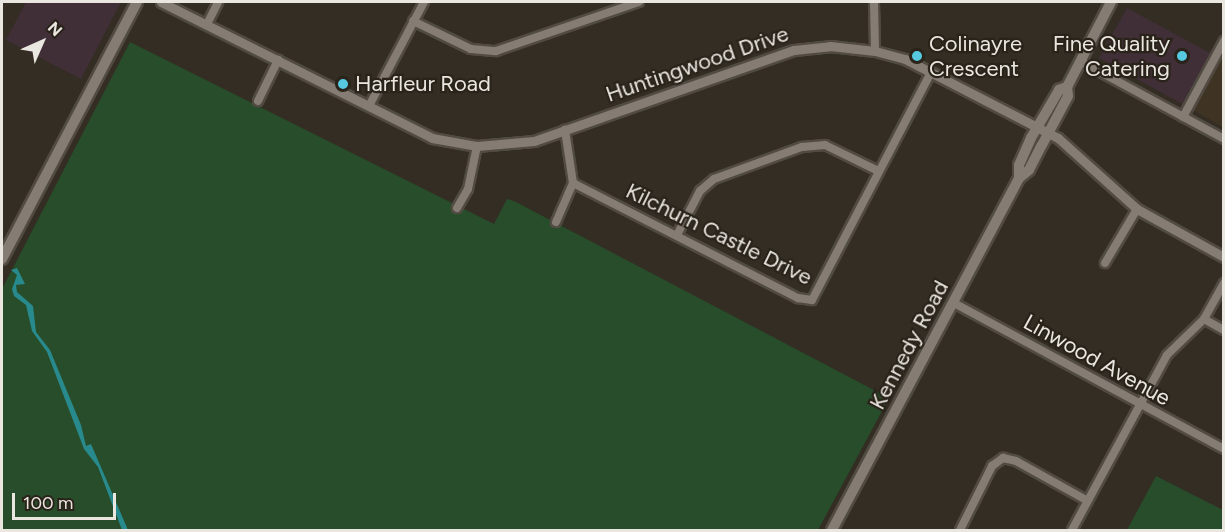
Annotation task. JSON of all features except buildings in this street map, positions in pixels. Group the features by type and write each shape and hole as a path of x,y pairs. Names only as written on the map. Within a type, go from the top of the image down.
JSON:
{"main road":[{"path":"2,259 137,2"},
{"name":"Kennedy Road","path":"832,531 1019,178 1029,170 1068,96 1067,87 1111,2"},
{"name":"Kennedy Road","path":"1019,178 1019,165 1038,127 1059,90 1067,87"}],"street":[{"name":"Huntingwood Drive","path":"161,2 432,138 477,146 534,141 794,50 830,46 875,51 905,59 1038,127 1137,209 1224,257"},
{"path":"207,24 218,2"},
{"path":"369,106 424,2"},
{"path":"413,21 471,49 496,51 639,2"},
{"path":"874,2 875,51"},
{"path":"1183,117 1224,41"},
{"path":"258,101 278,60"},
{"path":"1080,61 1224,139"},
{"name":"Kilchurn Castle Drive","path":"573,183 798,298 812,300 932,72"},
{"path":"556,222 573,183 571,149 565,130"},
{"path":"676,235 700,191 714,179 802,147 825,145 878,171"},
{"path":"457,208 477,161 477,146"},
{"path":"1105,263 1137,209"},
{"path":"1072,531 1172,347 1204,319 1224,283"},
{"name":"Linwood Avenue","path":"954,303 1224,449"},
{"path":"1204,319 1224,330"},
{"path":"960,531 992,466 1003,458 1016,460 1088,501"}],"shaded area":[{"path":"26,2 121,2 81,79 6,40"},
{"path":"1127,8 1210,53 1182,104 1099,58"},
{"path":"1223,51 1223,127 1193,110"}],"green space":[{"path":"130,42 494,224 507,199 514,201 889,398 818,530 2,530 2,289"},
{"path":"1156,476 1223,510 1223,530 1127,530"}],"water":[{"path":"17,268 25,284 16,285 17,292 33,306 36,332 50,350 81,425 86,446 91,444 128,530 122,530 98,467 84,449 47,352 32,331 26,305 14,296 12,289 17,275 11,270"}],"place":[{"name":"Colinayre Crescent","path":"917,56"},
{"name":"Fine Quality Catering","path":"1182,56"},
{"name":"Harfleur Road","path":"343,84"}]}
